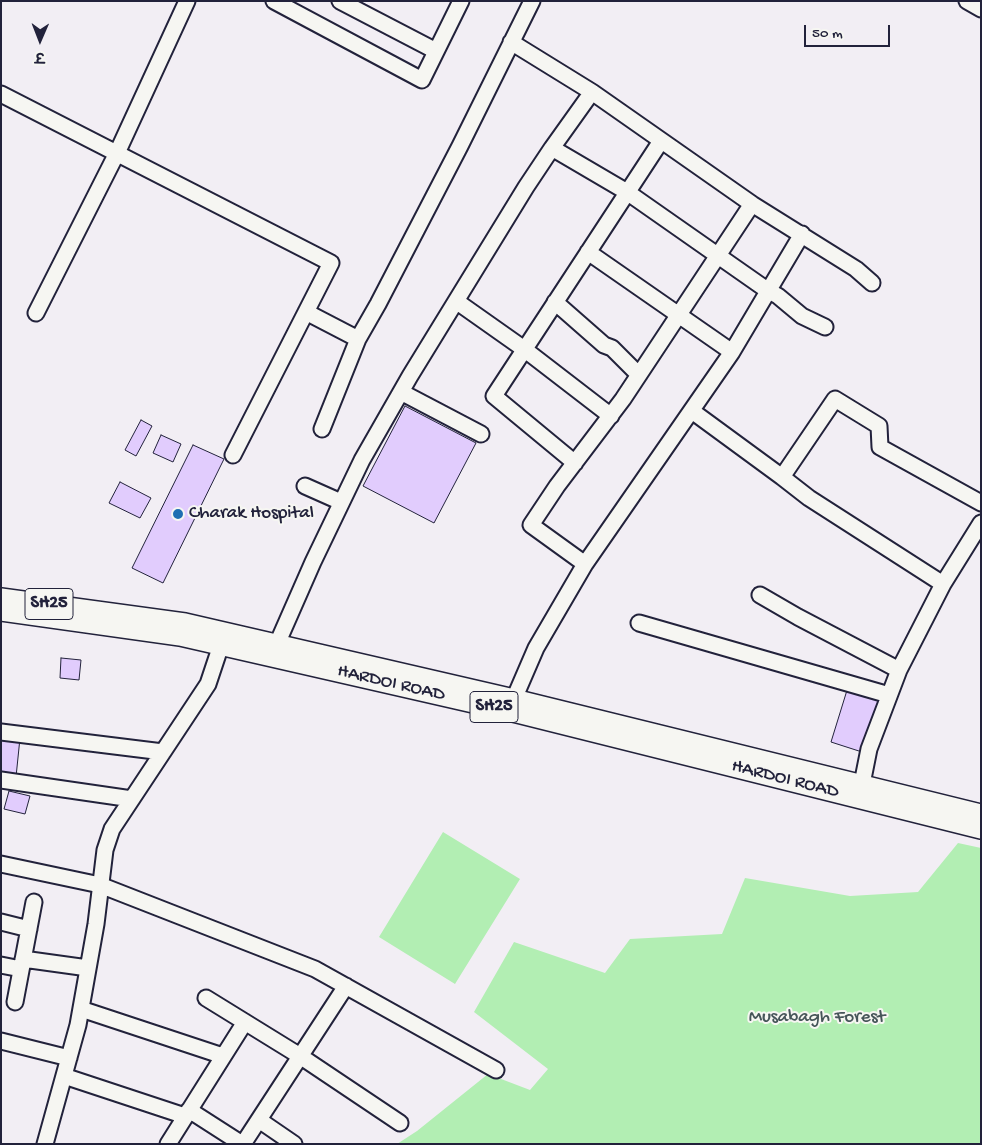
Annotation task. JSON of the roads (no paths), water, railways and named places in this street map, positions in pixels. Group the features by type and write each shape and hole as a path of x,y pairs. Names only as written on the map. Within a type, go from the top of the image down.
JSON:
{"main road":[{"name":"HARDOI ROAD","path":"1,598 184,623 224,639 487,699 514,698 861,792 981,829"},
{"name":"HARDOI ROAD","path":"1,611 180,636 277,644 487,699 861,792 981,814"}],"street":[{"path":"36,312 117,154 187,1"},
{"path":"340,1 436,51"},
{"path":"280,3 422,80 461,1"},
{"path":"322,430 358,339 387,287 532,1"},
{"path":"967,1 981,9"},
{"path":"512,42 592,92 752,204 856,269 872,283"},
{"path":"277,644 312,562 341,502 400,392 552,148 592,92"},
{"path":"1,94 331,263 234,455"},
{"path":"575,463 494,396 661,141"},
{"path":"552,148 627,192 778,296 802,316 825,327"},
{"path":"585,564 531,525 639,375 752,204"},
{"path":"514,698 536,648 585,564 732,352 767,290 802,234"},
{"path":"588,252 732,352"},
{"path":"456,301 524,349 610,416"},
{"path":"555,302 604,345 612,348 639,375"},
{"path":"306,312 358,339"},
{"path":"400,392 480,434"},
{"path":"782,477 835,399 880,426 880,448 981,502"},
{"path":"692,411 809,498 943,584"},
{"path":"305,486 341,502"},
{"path":"861,792 870,749 899,670 943,584 981,523"},
{"path":"760,595 798,618 899,670"},
{"path":"639,623 889,695"},
{"path":"46,1144 81,1010 105,850 112,829 208,684 224,639"},
{"path":"1,732 163,752"},
{"path":"1,780 132,799"},
{"path":"1,864 100,885 315,969 496,1070"},
{"path":"15,1002 34,902"},
{"path":"1,922 29,929"},
{"path":"1,965 22,964 88,968"},
{"path":"64,1076 187,1113 243,1144 346,986"},
{"path":"206,998 300,1056 400,1123"},
{"path":"81,1010 223,1056"},
{"path":"168,1144 245,1022"},
{"path":"1,1041 69,1058"},
{"path":"259,1120 294,1144"}],"place":[{"name":"Charak Hospital","path":"178,514"}],"park label":[{"name":"Musabagh Forest","path":"817,1018"}]}
